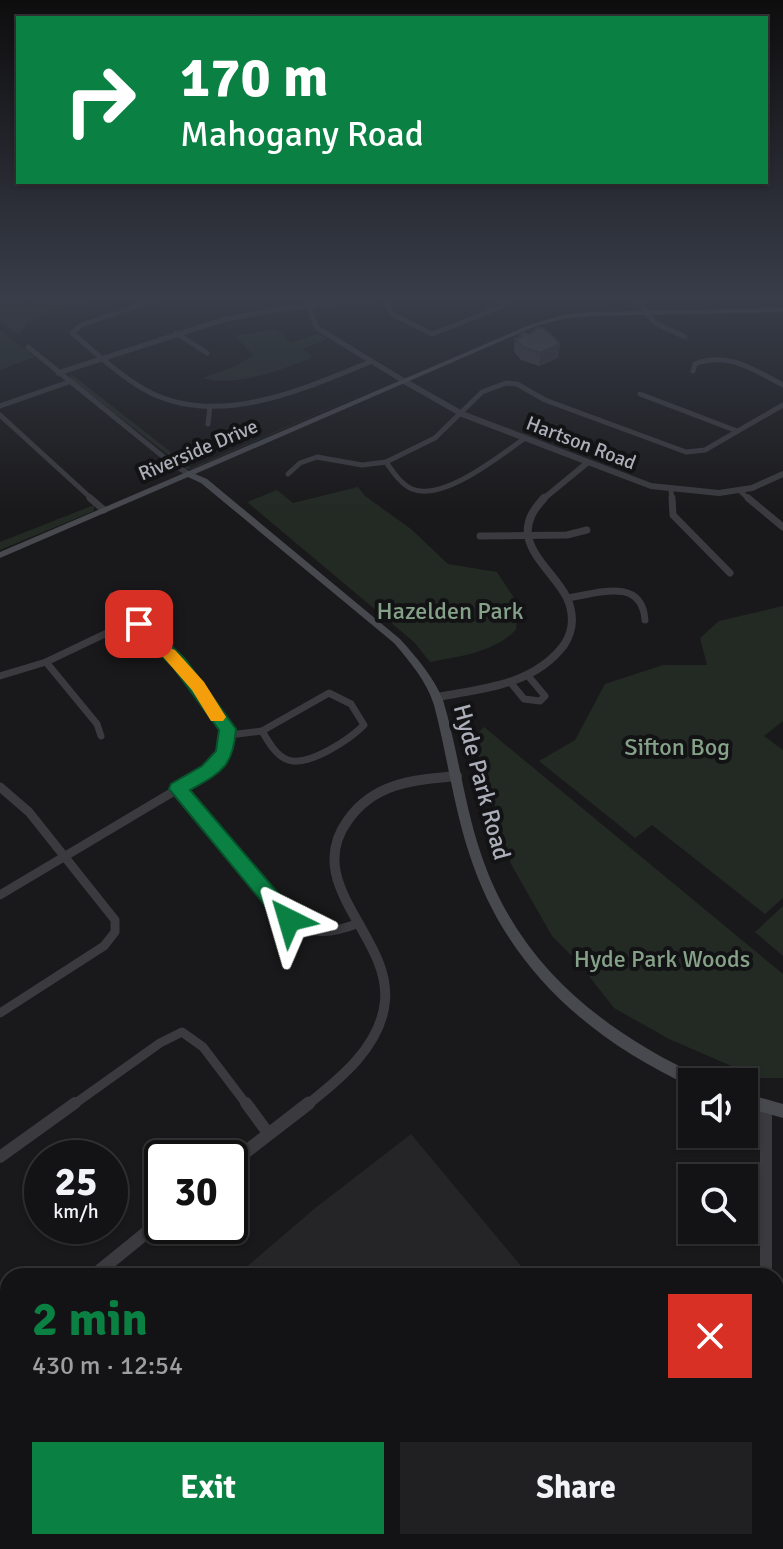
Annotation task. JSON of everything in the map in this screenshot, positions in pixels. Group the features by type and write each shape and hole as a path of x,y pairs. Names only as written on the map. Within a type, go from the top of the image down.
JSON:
{"main road":[{"name":"Riverside Drive","path":"0,555 435,368"},
{"name":"Hyde Park Road","path":"189,474 204,481 397,641 417,664 437,697 475,856 506,924 527,954 565,997 604,1030 678,1074"},
{"path":"758,1104 783,1111"}],"street":[{"name":"Hyde Park Road","path":"53,368 189,474"},
{"path":"58,373 74,368"},
{"path":"117,368 149,393 181,404 210,406 289,394 354,368"},
{"name":"Hartson Road","path":"381,368 462,414 587,463 671,490 707,493 740,491 767,484 783,474"},
{"path":"750,368 783,385"},
{"path":"0,406 69,382"},
{"path":"288,474 300,463 317,457 362,465 386,462 435,438 482,392 502,383 512,383 545,400 686,452 705,450 783,405"},
{"path":"640,394 737,431"},
{"path":"208,424 210,406"},
{"path":"0,415 104,510"},
{"path":"386,462 408,487 427,492 497,459 525,438"},
{"path":"437,697 529,677 561,651 571,633 572,610 568,598 533,549 527,528 539,502 587,463"},
{"path":"671,490 673,515 730,573"},
{"path":"740,491 783,527"},
{"path":"480,536 567,535 587,530"},
{"path":"568,598 632,592 642,598 646,609 645,620"},
{"path":"0,895 208,771 225,754 229,735 179,663 112,596"},
{"path":"0,676 46,662 134,620"},
{"path":"46,662 97,724 101,736"},
{"path":"511,683 524,699 540,701 545,696 529,677"},
{"path":"229,735 262,731 329,693 344,698 363,718 364,725 357,734 315,756 294,761 280,755 262,731"},
{"path":"248,1149 347,1071 369,1047 380,1023 386,999 386,978 371,941 336,878 333,860 343,822 360,805 395,784 457,776"},
{"path":"178,789 301,930 314,935 333,934 359,923"},
{"path":"0,1013 104,946 115,932 115,920 65,856 29,812 1,790"},
{"path":"0,1157 160,1043 182,1032 203,1047 268,1133"},
{"path":"766,1107 766,1268"},
{"path":"103,1268 144,1235"}],"shaded area":[{"path":"411,1134 521,1266 245,1268 314,1209"}],"green space":[{"path":"229,368 284,368 229,381 203,378"},
{"path":"70,373 191,468 394,380 192,469 187,469 71,380"},
{"name":"Hazelden Park","path":"358,487 365,496 411,529 448,564 497,572 518,604 516,630 486,649 430,662 414,642 247,502 277,490 293,503"},
{"path":"94,505 94,511 0,550 0,542"},
{"name":"Sifton Bog","path":"783,606 783,721 764,736 783,750 783,898 765,914 652,825 635,838 539,761 575,740 605,684 663,665 707,665 700,638 719,621"},
{"name":"Hyde Park Woods","path":"484,727 783,974 783,1078 759,1078 758,1068 736,1068 669,1039 614,1008 577,961 552,936 511,864 487,778 472,739"},
{"path":"783,906 783,956 755,932"}],"slow traffic":[{"path":"169,654 198,686 217,717"}],"route":[{"path":"139,624 179,663 228,729 225,754 208,771 178,789 289,920"}]}
